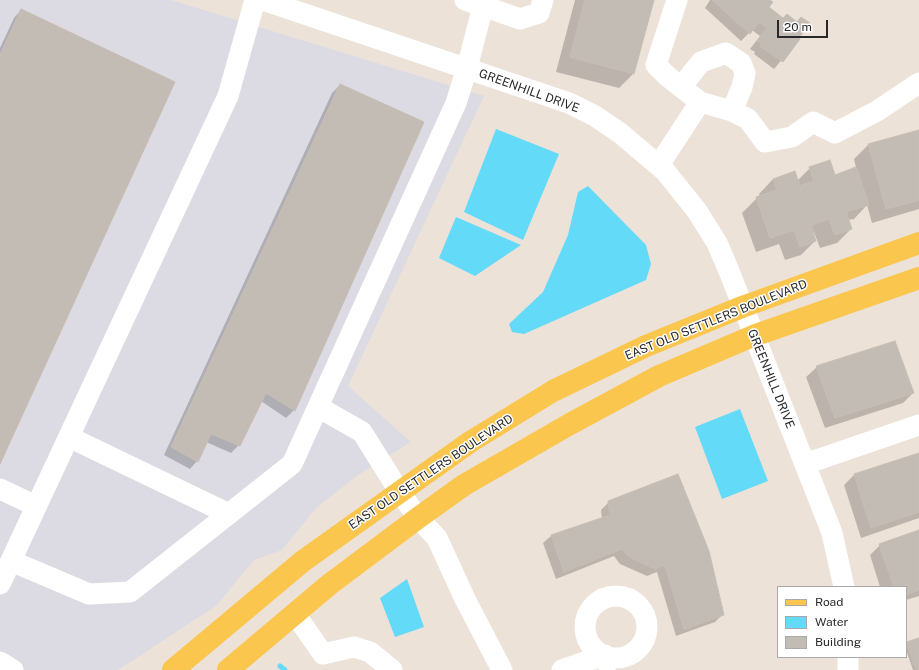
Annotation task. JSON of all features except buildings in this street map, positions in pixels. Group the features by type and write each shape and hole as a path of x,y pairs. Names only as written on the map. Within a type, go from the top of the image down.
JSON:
{"main road":[{"name":"EAST OLD SETTLERS BOULEVARD","path":"173,670 304,561 399,491 470,442 553,391 646,346 742,307 919,243"},
{"path":"228,670 330,584 418,518 464,485 576,420 659,376 753,336 919,278"}],"street":[{"path":"0,584 228,96 255,0"},
{"name":"GREENHILL DRIVE","path":"263,0 569,103 596,116 620,132 659,165 685,194 717,244 832,533 844,586"},
{"path":"11,561 89,594 130,592 292,464 453,110 467,68 474,3 520,19 539,13 543,0"},
{"path":"677,0 656,64 700,102 732,111 748,119 765,142 792,137 813,122 835,133 877,111 919,83"},
{"path":"681,87 700,62 726,53 741,62 745,73 742,86 732,111"},
{"path":"659,165 700,102"},
{"path":"318,407 362,432 418,518 437,538 502,670"},
{"path":"805,464 919,425"},
{"path":"69,436 229,514"},
{"path":"0,489 36,506"},
{"path":"295,614 319,662 354,647 370,652 392,670"},
{"path":"848,658 848,670"},
{"path":"0,662 13,670"},
{"path":"562,670 607,662"}],"shaded area":[{"path":"0,0 171,0 484,96 348,386 411,442 358,475 316,508 282,550 254,560 216,606 118,670 0,670"}],"water":[{"path":"496,129 559,154 523,240 464,212"},
{"path":"588,186 646,245 651,264 646,280 524,334 512,332 509,324 543,292 568,235 578,192"},
{"path":"456,217 521,245 475,276 439,258"},
{"path":"740,409 768,481 722,499 695,427"},
{"path":"407,579 424,627 395,637 380,598"}],"waterway":[{"path":"280,666 285,670"}]}
